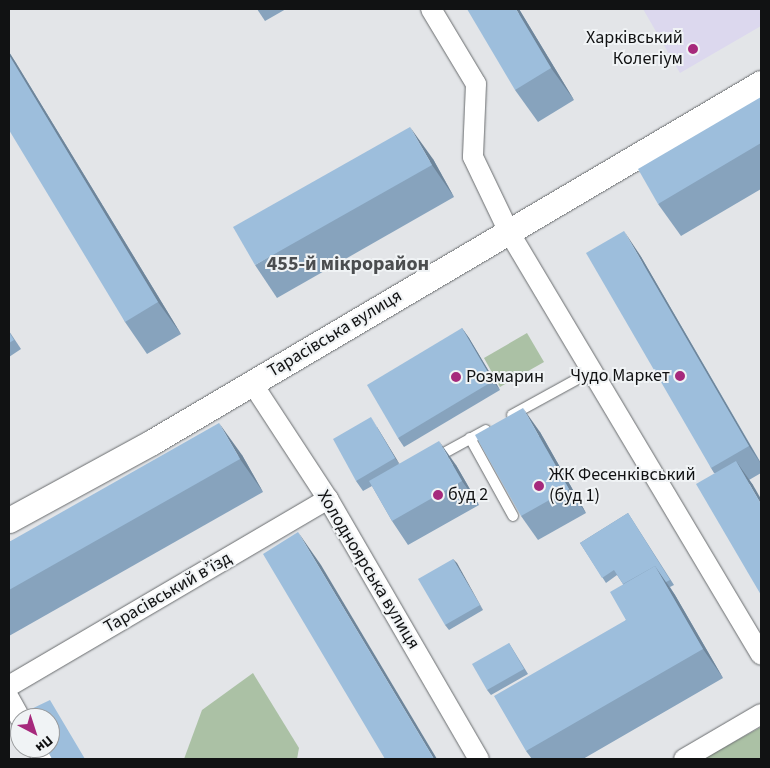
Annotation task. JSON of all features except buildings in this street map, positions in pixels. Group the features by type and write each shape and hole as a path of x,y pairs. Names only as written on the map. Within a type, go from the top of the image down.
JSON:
{"street":[{"path":"431,9 476,84 473,157 509,232 761,655"},
{"name":"Тарасівська вулиця","path":"9,520 152,442 761,83"},
{"name":"Холодноярська вулиця","path":"252,383 328,499 479,759"},
{"name":"Тарасівський в’їзд","path":"9,686 328,499"},
{"path":"684,759 761,714"}],"lane":[{"path":"424,464 592,371"},
{"path":"470,438 513,516"}],"shaded area":[{"name":"Харківський Колегіум","path":"643,9 761,9 761,26 680,73"}],"green space":[{"path":"527,333 544,362 500,387 484,358"},
{"path":"253,673 299,748 297,759 184,759 202,710"},
{"path":"761,727 761,759 703,759"}],"place":[{"name":"Харківський Колегіум","path":"693,49"},
{"name":"Чудо Маркет","path":"680,376"},
{"name":"Розмарин","path":"456,377"},
{"name":"ЖК Фесенківський (буд 1)","path":"539,486"},
{"name":"буд 2","path":"438,495"}],"district":[{"name":"455-й мікрорайон","path":"348,264"}]}
